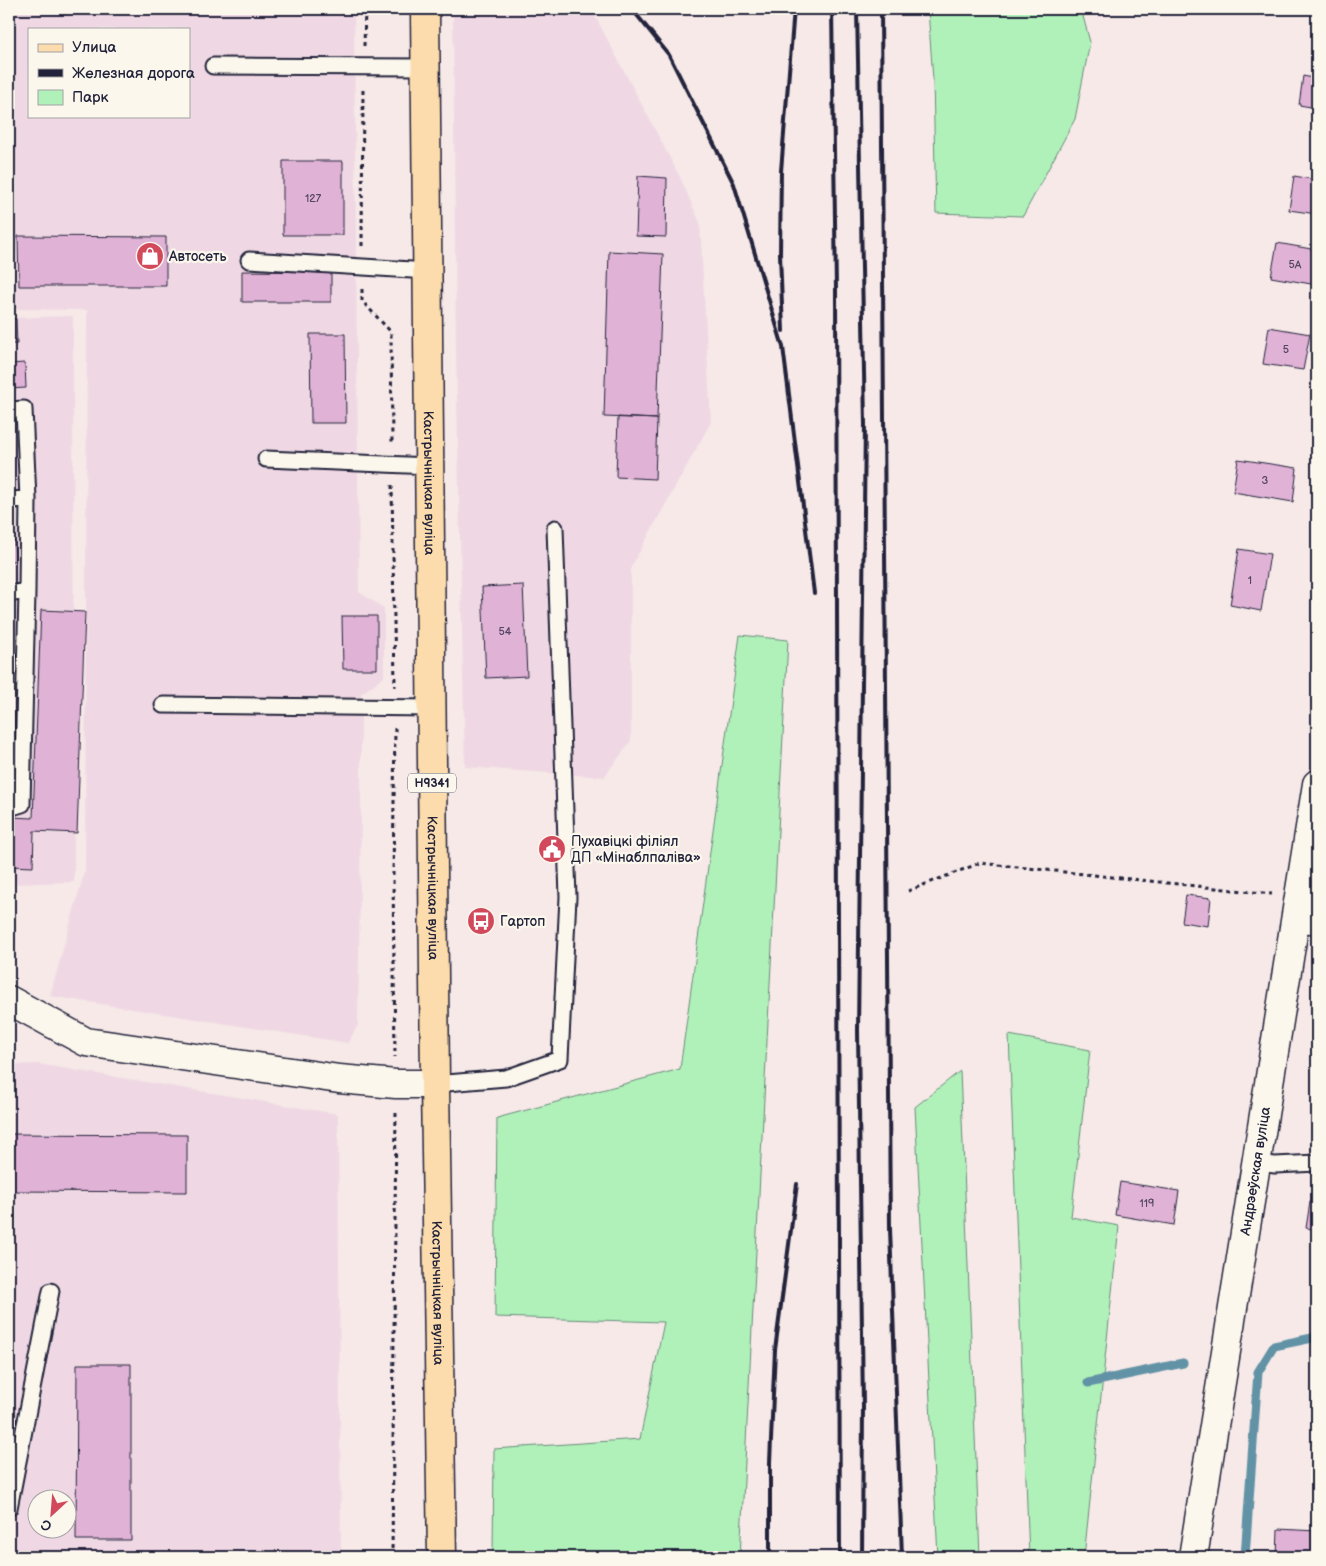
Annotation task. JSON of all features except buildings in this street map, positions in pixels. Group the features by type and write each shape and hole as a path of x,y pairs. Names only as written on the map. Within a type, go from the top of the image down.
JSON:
{"main road":[{"name":"Кастрычніцкая вуліца","path":"425,9 435,1084 442,1557"},
{"name":"Андрэеўская вуліца","path":"1193,1557 1257,1162 1305,911 1317,784"},
{"path":"12,1007 86,1042 339,1079 396,1084 435,1084"}],"lane":[{"path":"214,66 426,68"},
{"path":"249,260 428,271"},
{"path":"9,410 24,409 28,499 22,804 9,808"},
{"path":"266,459 430,466"},
{"path":"9,500 28,499"},
{"path":"435,1084 506,1078 560,1059 568,897 555,528"},
{"path":"9,593 27,592"},
{"path":"163,705 432,708"},
{"path":"1257,1162 1275,1164 1317,1163"},
{"path":"9,1508 51,1291"}],"path":[{"path":"365,9 362,301 391,332 395,708 393,875 396,1084 392,1557"},
{"path":"908,891 980,863 1305,911"}],"shaded area":[{"path":"9,9 354,9 359,592 384,608 384,677 361,694 358,1025 348,1043 50,996 85,870 87,310 9,309"},
{"path":"453,9 589,9 594,14 680,177 700,223 711,422 631,567 631,741 604,777 465,767 456,355"},
{"path":"73,316 74,882 9,884 9,318"},
{"path":"38,1064 338,1114 341,1557 9,1557 9,1065"}],"green space":[{"path":"928,9 1081,9 1090,42 1075,119 1023,216 936,213 933,80"},
{"path":"740,635 788,640 740,1557 493,1557 494,1449 640,1439 664,1322 495,1317 497,1118 680,1069"},
{"path":"1009,1035 1090,1050 1071,1217 1119,1226 1084,1557 1029,1557"},
{"path":"960,1071 980,1557 938,1557 915,1107"}],"waterway":[{"path":"1245,1557 1258,1372 1274,1346 1317,1337"},
{"path":"1088,1383 1183,1363"}],"railway":[{"path":"632,9 669,55 734,184 783,347 814,593"},
{"path":"783,331 780,254 781,171 794,9"},
{"path":"832,9 836,290 840,1557"},
{"path":"857,9 865,424 858,1031 863,1408 862,1557"},
{"path":"881,9 890,1229 902,1557"},
{"path":"770,1557 770,1462 775,1350 797,1184"}],"place":[{"name":"Автосеть","path":"150,256"},
{"name":"Пухавіцкі філіял ДП «Мінаблпаліва»","path":"552,849"},
{"name":"Гартоп","path":"481,921"}]}
